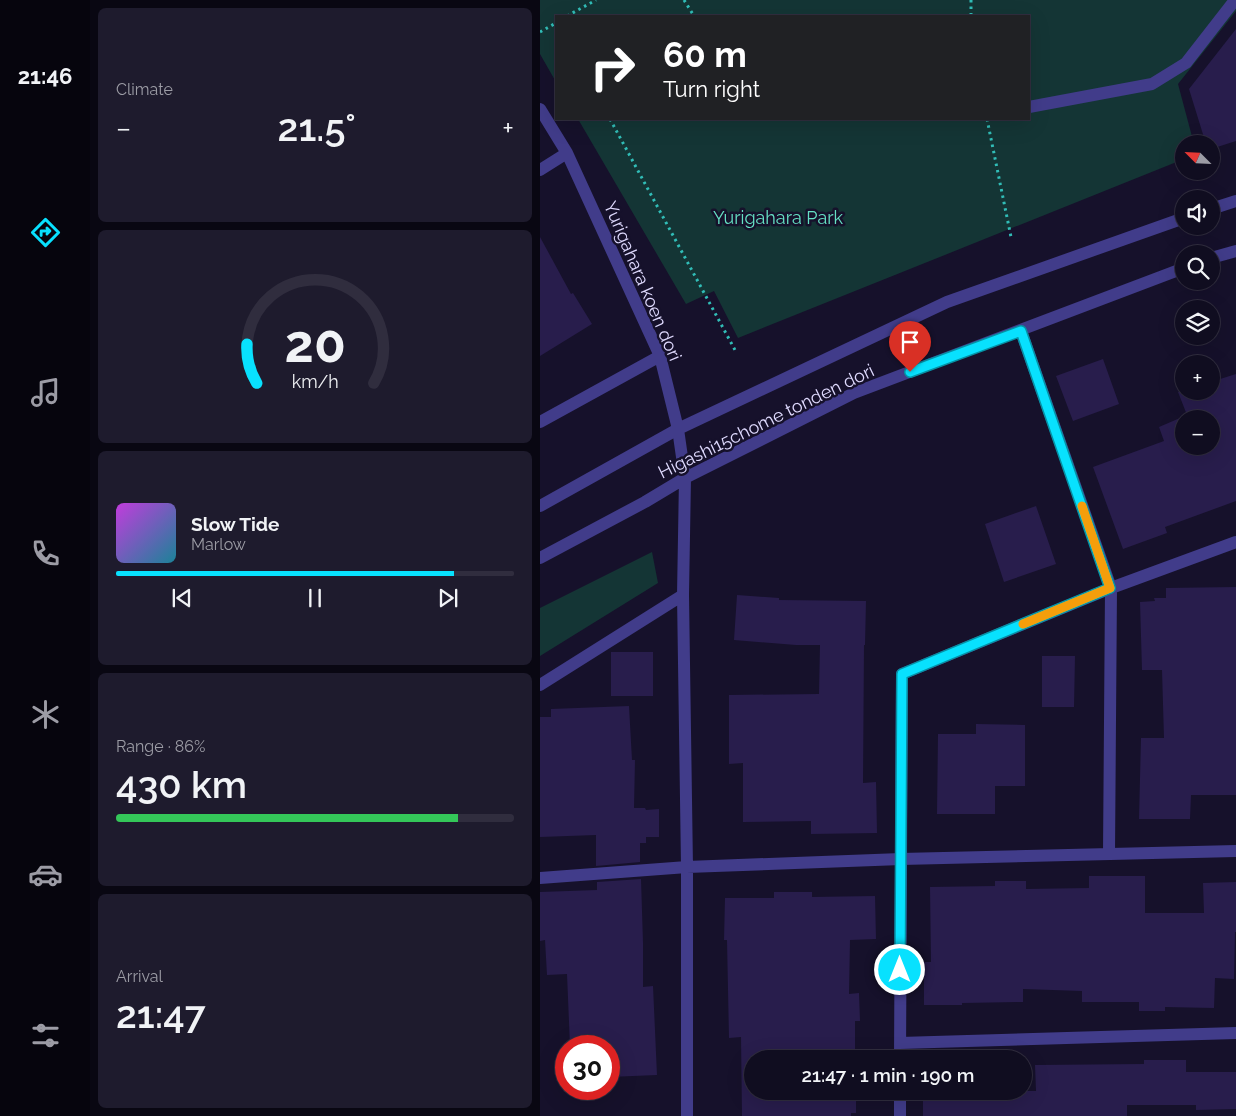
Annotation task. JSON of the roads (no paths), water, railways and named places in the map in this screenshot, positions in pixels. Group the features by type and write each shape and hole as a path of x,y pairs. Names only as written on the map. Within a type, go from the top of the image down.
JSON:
{"street":[{"path":"1030,107 1152,84 1186,63 1235,0"},
{"name":"Yurigahara koen dori","path":"540,109 567,154 660,356 678,430 685,478 683,595 687,867 687,1116"},
{"path":"540,170 567,154"},
{"path":"1220,205 1236,201"},
{"name":"Higashi15chome tonden dori","path":"540,506 678,430 947,302 1175,221"},
{"path":"1220,255 1236,250"},
{"name":"Higashi15chome tonden dori","path":"540,558 645,502 685,478 854,393 1175,271"},
{"path":"1021,331 1110,588 1109,854"},
{"path":"540,422 660,356"},
{"path":"900,1050 902,674 1110,588 1236,542"},
{"path":"540,685 683,595"},
{"path":"540,878 687,867 901,859 1236,851"},
{"path":"900,1043 1236,1033"},
{"path":"900,1100 900,1116"}],"park label":[{"name":"Yurigahara Park","path":"778,217"}]}
